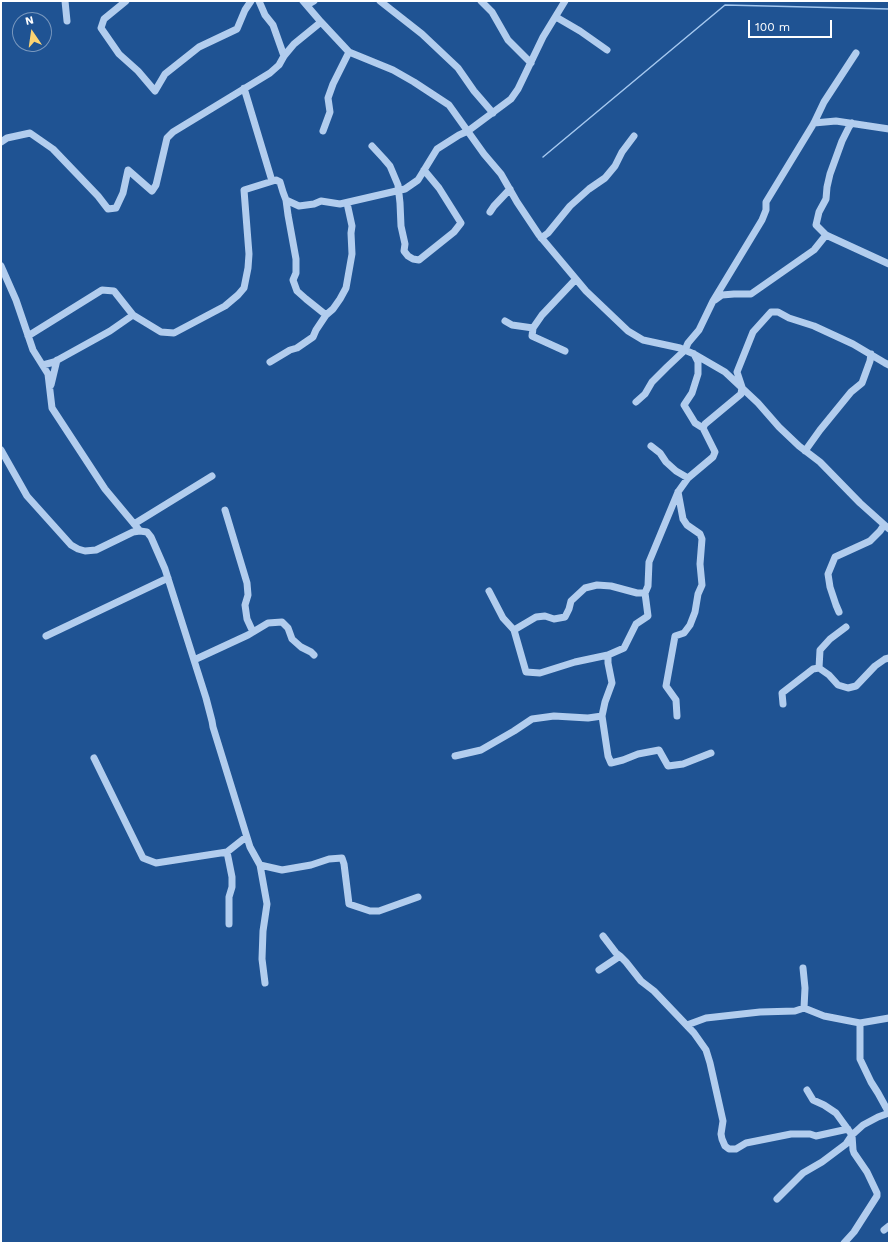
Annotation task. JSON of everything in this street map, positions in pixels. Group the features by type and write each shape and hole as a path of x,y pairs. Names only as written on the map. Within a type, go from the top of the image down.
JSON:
{"street":[{"path":"65,1 67,21"},
{"path":"126,1 104,19 101,28 119,54 138,71 155,91 165,74 200,47 237,29 245,10 251,1"},
{"path":"259,1 265,15 273,25 284,56"},
{"path":"314,1 305,3 349,52 393,70 414,82 449,106 484,154 501,174 541,238 586,291 628,331 643,340 685,350 725,372 742,387 779,427 805,451 820,462 860,503 887,527 880,531 870,541 835,557 828,574 830,587 839,612"},
{"path":"380,1 422,34 458,68 474,91 493,113"},
{"path":"481,1 492,12 508,40 531,63"},
{"path":"286,200 299,206 314,204 321,201 340,204 347,203 403,190 418,180 437,149 468,131 511,98 518,89 543,37 564,1"},
{"path":"556,17 580,31 607,50"},
{"path":"1,142 7,138 30,133 53,149 98,196 108,209 116,208 123,192 128,170 152,191 156,185 166,138 173,132 270,73 279,65 294,44 321,22"},
{"path":"323,131 330,112 328,98 332,84 349,52"},
{"path":"636,402 645,394 652,382 667,366 685,350 688,343 699,330 713,302 762,220 766,210 766,202 814,123 824,102 856,53"},
{"path":"244,88 272,181"},
{"path":"814,123 836,120 889,128"},
{"path":"852,123 842,141 830,174 826,187 826,199 819,212 816,225 826,235 889,264"},
{"path":"541,238 548,233 570,206 589,189 605,178 615,166 622,152 634,136"},
{"path":"372,146 390,166 398,185 401,226 405,244 404,251 408,256 418,260 454,232 461,223 439,188 424,170"},
{"path":"28,336 102,290 114,292 133,315 161,332 174,333 225,306 244,288 248,268 249,254 244,190 276,180 280,182 286,200 296,259 296,273 293,280 297,291 326,315"},
{"path":"490,212 510,189"},
{"path":"270,362 290,350 297,348 313,337 326,315 333,309 346,288 352,259 352,226 347,203"},
{"path":"713,302 722,295 751,294 814,250 826,235"},
{"path":"1,266 16,300 33,350 48,374 52,408 105,489 140,531"},
{"path":"565,351 532,336 533,328 542,315 576,279"},
{"path":"703,428 705,424 741,394 742,387 736,372 753,332 771,312 778,312 789,318 814,326 852,344 889,365"},
{"path":"42,365 54,362 110,331 133,315"},
{"path":"505,321 512,325 533,328"},
{"path":"489,591 503,618 514,630 526,672 540,673 624,648 636,624 648,616 646,593 648,586 649,562 678,492 688,478 713,457 715,452 703,428 695,423 684,405 692,393 698,374 698,362 694,354"},
{"path":"805,451 851,392 862,382 871,354"},
{"path":"50,390 57,360"},
{"path":"651,446 676,471 688,478"},
{"path":"1,450 27,496 71,546 85,551 96,550 133,532 140,531 147,532 151,537 165,569 194,660 246,837 260,865 267,904 263,931 262,958 265,983"},
{"path":"134,524 212,476"},
{"path":"677,716 676,700 666,686 675,636 684,633 690,624 695,612 698,594 702,585 700,564 702,539 700,534 687,525 683,519 678,492"},
{"path":"225,510 247,583 247,619 253,632"},
{"path":"46,636 168,578"},
{"path":"514,630 536,617 545,616 554,619 564,617 569,609 571,601 585,588 597,585 611,586 636,593 646,593"},
{"path":"194,660 253,632 268,623 282,622 288,628 292,639 314,655"},
{"path":"819,668 820,650 830,639 846,627"},
{"path":"608,654 608,663 612,682 602,716 608,756 611,763 638,754 659,750 668,766 683,764 711,753"},
{"path":"783,704 782,693 813,669 819,668 829,675 838,685 848,688 856,686 875,666 889,658"},
{"path":"455,756 481,750 532,719 554,716 588,718 602,716"},
{"path":"94,758 143,858 156,863 227,852 246,837"},
{"path":"227,852 232,877 232,887 229,897 229,924"},
{"path":"260,865 282,870 311,865 330,859 342,858 349,904 370,911 379,911 418,897"},
{"path":"603,936 641,981 654,991 687,1025 708,1054 723,1122 721,1134 722,1139 729,1148 736,1149 746,1143 792,1134 810,1134 816,1136 850,1132 878,1117 889,1113 870,1082 860,1059 860,1023"},
{"path":"599,970 620,956"},
{"path":"803,968 805,988 804,1008"},
{"path":"687,1025 706,1018 760,1012 796,1011 804,1008 824,1016 860,1023 889,1018"},
{"path":"807,1090 813,1100 836,1113 850,1132 854,1153 867,1172 877,1193 877,1196 854,1232 844,1243"},
{"path":"777,1199 803,1173 822,1162 846,1144 850,1132"}],"waterway":[{"path":"543,157 725,5 889,9"}]}
